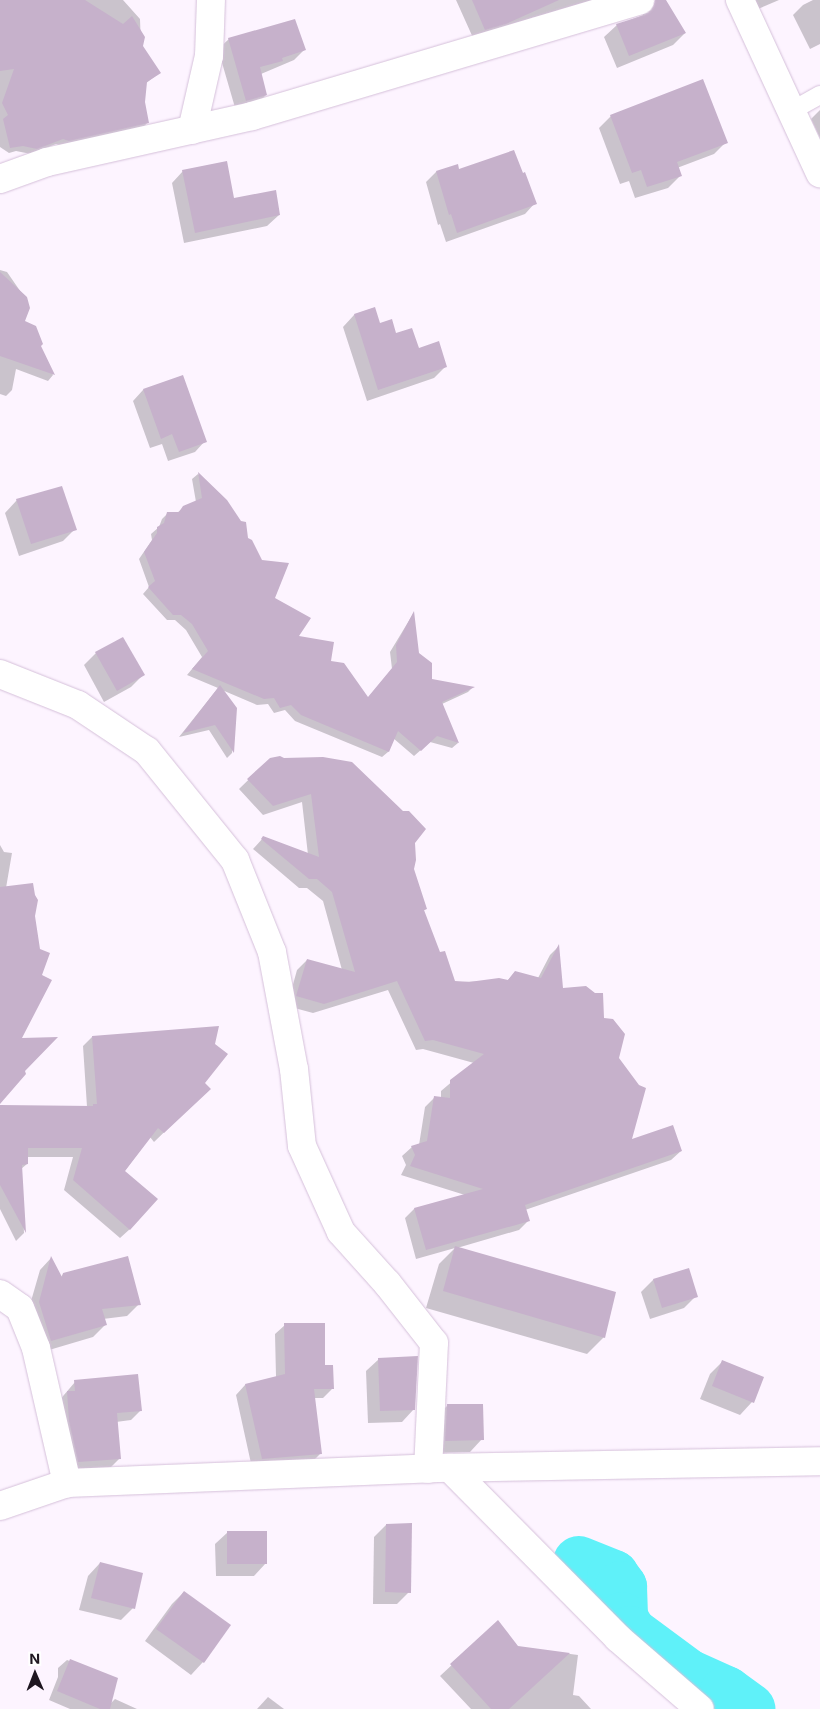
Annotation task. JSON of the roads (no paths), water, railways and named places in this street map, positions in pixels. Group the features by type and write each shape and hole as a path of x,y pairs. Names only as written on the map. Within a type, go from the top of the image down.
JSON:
{"street":[{"path":"192,130 209,56 211,0"},
{"path":"0,179 47,162 252,116 640,0"},
{"path":"740,0 793,110 820,174"},
{"path":"0,674 78,705 148,751 235,860 272,952 294,1069 302,1146 341,1232 387,1283 434,1343 439,1468 618,1638 700,1709"},
{"path":"0,1294 20,1308 36,1348 67,1483"},
{"path":"0,1506 67,1483 439,1468 820,1461"}],"lane":[{"path":"793,110 820,95"}],"waterway":[{"path":"579,1562 613,1576 621,1587 622,1618 630,1632 688,1675 726,1692 749,1709"}]}
